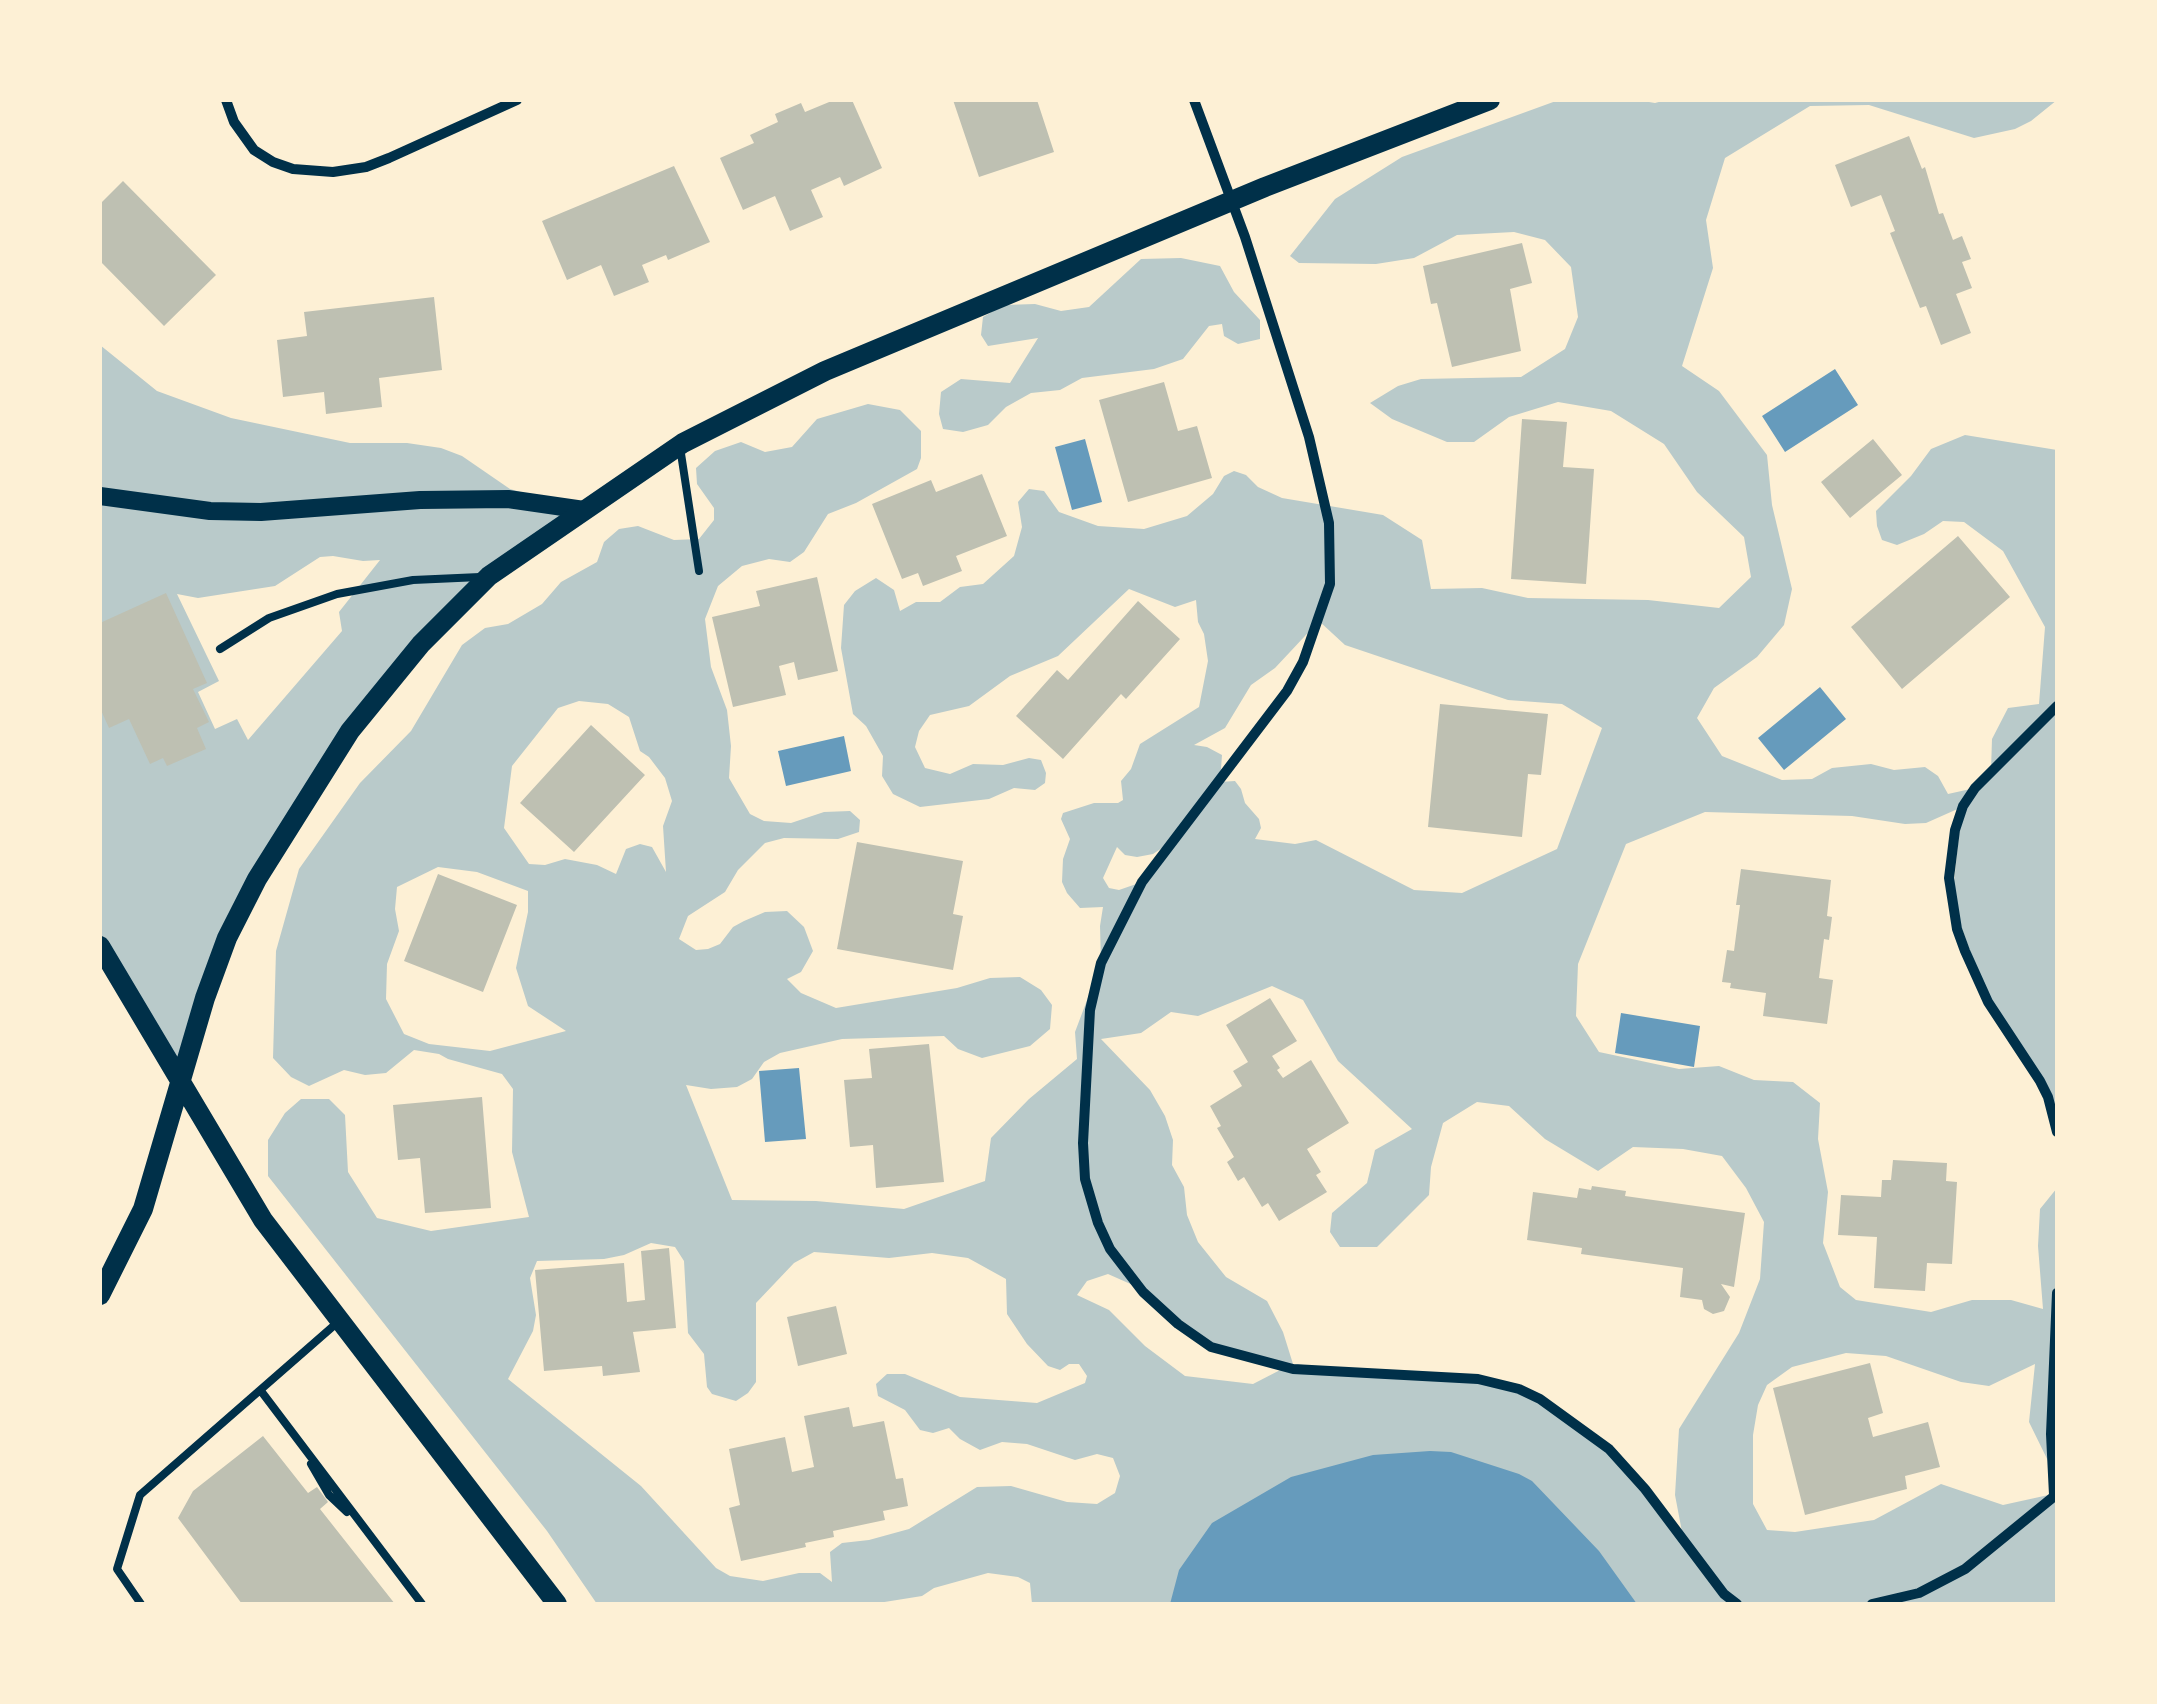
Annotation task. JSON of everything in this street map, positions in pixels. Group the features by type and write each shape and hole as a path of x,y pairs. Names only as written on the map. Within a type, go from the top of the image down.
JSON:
{"main road":[{"path":"100,1295 105,1272 143,1208 180,1079 228,938 287,826 350,730 421,644 489,576 680,446 825,371 1429,121 1490,100"},
{"path":"100,946 243,1192 338,1322 557,1604"}],"street":[{"path":"226,100 234,122 254,150 293,169 333,172 366,167 389,158 517,100"},
{"path":"1194,100 1288,364 1309,437 1329,524 1330,584 1303,662 1287,691 1142,882 1101,963 1090,1010 1083,1143 1085,1178 1098,1223 1117,1260 1143,1292 1211,1347 1292,1369 1478,1380 1518,1388 1540,1399 1609,1450 1645,1489 1724,1599 1737,1604"},
{"path":"100,496 210,511 261,512 420,500 508,499 584,510"},
{"path":"2057,706 1974,788 1955,830 1950,878 1957,929 1965,951 1988,1002 2040,1080 2057,1132"},
{"path":"1872,1604 1919,1594 1964,1569 2055,1494 2051,1434 2057,1293"}],"lane":[{"path":"680,446 699,571"},
{"path":"220,649 270,618 337,594 413,580 489,576"},
{"path":"142,1604 117,1569 140,1496 338,1322"},
{"path":"261,1391 422,1604"}],"shaded area":[{"path":"2057,100 2015,129 1974,138 1869,105 1810,106 1725,158 1706,220 1713,268 1682,366 1719,391 1767,455 1772,505 1792,589 1784,625 1757,657 1714,688 1697,718 1722,756 1782,780 1812,779 1832,768 1871,764 1894,770 1925,767 1938,776 1948,794 1975,788 1991,771 1992,739 2008,708 2039,704 2045,627 2003,551 1964,522 1943,521 1897,545 1882,540 1876,511 1931,449 1965,435 2057,450 2057,1132 2048,1097 1988,1002 1952,900 1962,807 1926,823 1905,824 1852,816 1705,812 1626,844 1578,964 1576,1016 1599,1052 1679,1069 1719,1066 1754,1080 1793,1082 1820,1103 1818,1139 1828,1192 1823,1243 1840,1287 1856,1300 1931,1312 1972,1300 2011,1300 2043,1309 2038,1246 2040,1209 2057,1188 2057,1604 1032,1604 1030,1583 1018,1577 988,1573 934,1588 922,1596 872,1604 597,1604 547,1531 268,1176 268,1140 285,1113 301,1099 329,1099 345,1115 348,1172 377,1218 431,1231 529,1217 512,1152 513,1089 502,1074 414,1050 386,1073 365,1075 344,1070 309,1086 291,1077 273,1058 276,951 299,869 360,783 411,731 462,645 485,628 508,624 542,604 561,582 597,562 604,542 619,529 638,526 674,540 699,539 714,520 714,508 697,484 696,468 715,451 741,442 765,452 792,447 817,419 868,404 900,410 921,431 917,469 828,514 804,552 790,562 769,559 742,566 718,586 705,619 711,667 727,710 729,778 750,814 764,821 791,823 824,812 850,811 860,820 859,832 838,839 784,838 765,843 738,870 725,892 688,916 679,939 696,950 708,949 720,944 733,927 744,921 765,912 787,911 804,927 813,951 801,972 787,979 801,993 836,1008 957,988 990,978 1020,977 1041,990 1052,1005 1050,1029 1030,1046 982,1058 958,1049 944,1036 842,1039 780,1053 764,1062 752,1079 737,1087 711,1089 686,1085 732,1200 816,1201 904,1209 985,1181 991,1138 1029,1099 1077,1059 1075,1032 1101,963 1103,907 1080,908 1062,882 1063,859 1070,839 1061,819 1063,813 1094,803 1123,800 1121,781 1131,769 1140,744 1199,707 1208,661 1204,634 1198,622 1196,600 1175,607 1129,589 1058,656 1010,676 969,706 930,715 919,731 915,747 925,768 950,774 973,764 1003,765 1029,758 1041,760 1045,783 1035,790 1014,788 989,799 920,807 893,794 882,776 883,756 866,726 853,714 841,648 844,605 855,591 876,578 894,590 900,611 916,602 940,602 960,587 983,584 1014,556 1022,527 1018,502 1029,489 1044,491 1059,512 1098,526 1144,529 1187,516 1213,494 1224,476 1234,471 1282,498 1383,515 1422,540 1431,589 1482,588 1528,598 1648,600 1719,608 1751,577 1744,537 1697,492 1664,444 1611,411 1558,402 1509,417 1474,442 1447,442 1392,419 1370,403 1398,386 1421,379 1521,377 1565,349 1578,317 1571,267 1545,240 1514,232 1457,235 1414,258 1376,264 1299,263 1290,256 1335,199 1402,157 1556,101","holes":["1319,621 1345,645 1508,700 1562,704 1602,728 1557,849 1462,893 1414,890 1316,840 1295,844 1255,839 1261,828 1259,819 1245,803 1241,789 1235,781 1220,782 1222,755 1194,745 1225,728 1251,685 1275,668","579,701 608,704 629,717 640,751 665,778 672,801 663,826 666,872 652,847 640,844 626,849 616,874 597,865 565,859 545,865 529,864 504,828 512,766 558,708","1171,842 1142,882 1119,890 1109,888 1103,878 1117,847 1125,855 1153,854","438,867 477,872 528,891 528,912 516,968 528,1006 566,1031 490,1051 429,1044 404,1034 386,999 387,964 399,931 397,887","1272,986 1303,1000 1338,1061 1412,1129 1375,1150 1367,1183 1332,1213 1330,1232 1340,1247 1377,1247 1429,1195 1431,1167 1443,1123 1477,1102 1509,1106 1545,1139 1598,1171 1633,1147 1683,1149 1722,1156 1746,1188 1764,1222 1760,1279 1739,1333 1679,1429 1675,1495 1683,1537 1609,1449 1540,1399 1499,1383 1293,1364 1267,1301 1226,1277 1198,1242 1187,1215 1184,1187 1172,1165 1173,1140 1165,1116 1150,1090 1101,1039 1141,1033 1171,1012 1198,1016","651,1243 675,1247 684,1261 688,1333 704,1354 707,1387 712,1394 736,1401 756,1382 756,1303 794,1263 814,1252 889,1258 932,1253 968,1258 1006,1279 1007,1314 1027,1344 1048,1366 1060,1370 1069,1364 1079,1364 1087,1376 1085,1383 1037,1403 960,1397 905,1374 887,1374 876,1384 878,1396 905,1410 920,1430 933,1433 949,1428 980,1450 1002,1442 1027,1444 1075,1460 1097,1454 1113,1458 1120,1476 1115,1493 1097,1504 1067,1502 1011,1486 977,1487 909,1529 842,1543 830,1552 832,1582 820,1573 763,1581 730,1576 716,1568 641,1486 508,1379 533,1331 536,1315 530,1278 537,1261 604,1259","1108,1274 1144,1290 1211,1347 1286,1367 1253,1384 1185,1376 1145,1346 1109,1310 1077,1295 1087,1281","1846,1353 1886,1356 1961,1382 1989,1386 2035,1364 2029,1422 2052,1469 2053,1494 2003,1505 1941,1484 1874,1520 1795,1532 1767,1530 1753,1504 1753,1435 1758,1405 1767,1385 1792,1367"]},
{"path":"1181,258 1220,266 1234,292 1260,320 1260,339 1238,344 1224,336 1222,324 1209,326 1183,359 1154,369 1082,378 1060,390 1031,393 1006,407 988,425 963,432 943,429 939,414 941,392 961,379 1010,383 1038,338 988,346 981,335 983,317 1004,305 1035,304 1061,311 1089,307 1141,259"},
{"path":"100,345 157,391 231,418 350,443 407,443 441,448 462,456 510,489 584,510 421,644 257,879 180,1079 100,946","holes":["320,557 380,560 339,612 342,631 248,740 237,719 215,729 198,692 219,681 177,594 198,598 275,586"]}],"water":[{"path":"1835,369 1858,405 1785,452 1762,416"},
{"path":"1085,439 1102,502 1072,510 1055,447"},
{"path":"1820,687 1846,719 1784,770 1758,738"},
{"path":"844,736 851,771 786,786 778,751"},
{"path":"1621,1013 1700,1026 1694,1067 1615,1053"},
{"path":"799,1068 806,1139 765,1142 759,1071"},
{"path":"1451,1452 1532,1481 1599,1551 1637,1604 1170,1604 1179,1570 1212,1523 1291,1477 1373,1455"}],"building":[{"path":"834,100 852,100 882,168 844,186 840,177 811,190 823,217 790,231 775,196 743,210 720,158 754,143 750,135 778,122 775,114 801,103 805,112"},
{"path":"953,100 1037,100 1054,152 979,177"},
{"path":"1909,136 1922,169 1925,167 1939,214 1943,213 1953,240 1962,236 1971,259 1962,262 1972,288 1956,294 1971,333 1941,345 1926,306 1920,308 1890,233 1895,231 1881,195 1851,207 1835,165"},
{"path":"674,166 710,242 668,260 666,255 642,265 649,282 614,296 601,265 567,280 542,221"},
{"path":"123,181 216,275 164,326 100,261 100,204"},
{"path":"1522,243 1532,283 1510,289 1521,351 1452,367 1437,303 1431,304 1423,266"},
{"path":"434,297 442,370 379,378 382,407 326,414 324,392 283,397 277,340 307,336 304,312"},
{"path":"1164,382 1178,431 1197,426 1212,478 1128,502 1099,400"},
{"path":"1522,419 1567,422 1563,467 1594,469 1586,584 1511,579"},
{"path":"1873,439 1902,475 1850,518 1821,482"},
{"path":"982,474 1007,536 956,556 962,571 923,586 918,573 902,579 872,504 931,480 936,492"},
{"path":"1958,536 2010,597 1902,689 1851,627"},
{"path":"817,577 838,671 798,680 794,662 779,666 786,695 733,707 712,617 760,606 756,591"},
{"path":"166,593 207,683 193,689 209,722 197,728 206,749 167,766 163,758 150,764 129,719 109,728 100,708 100,623"},
{"path":"1138,601 1180,639 1126,699 1121,694 1063,759 1016,716 1057,670 1068,680"},
{"path":"1440,704 1548,714 1541,775 1528,774 1522,837 1428,827"},
{"path":"591,725 645,775 574,852 520,803"},
{"path":"857,842 963,861 953,914 963,916 953,970 837,949"},
{"path":"1741,869 1831,880 1827,916 1832,917 1829,940 1824,939 1819,978 1833,980 1827,1024 1763,1016 1766,993 1730,988 1731,983 1722,982 1727,950 1734,951"},
{"path":"438,874 517,905 483,992 404,961"},
{"path":"1270,998 1297,1041 1272,1056 1280,1068 1277,1070 1283,1078 1311,1060 1349,1123 1307,1149 1327,1192 1279,1221 1268,1203 1262,1207 1244,1177 1238,1181 1227,1162 1234,1157 1217,1128 1221,1126 1210,1106 1242,1086 1233,1071 1248,1062 1226,1025"},
{"path":"929,1044 944,1182 876,1188 873,1145 850,1147 844,1080 872,1078 869,1049"},
{"path":"482,1097 491,1208 425,1213 420,1158 398,1160 393,1105"},
{"path":"1893,1160 1947,1163 1946,1181 1957,1182 1952,1264 1927,1263 1925,1291 1874,1288 1877,1237 1838,1235 1841,1195 1881,1197 1882,1180 1891,1180"},
{"path":"1592,1186 1626,1191 1625,1196 1745,1213 1734,1287 1721,1284 1730,1297 1724,1311 1713,1314 1704,1309 1702,1300 1680,1297 1683,1268 1581,1254 1582,1248 1527,1240 1533,1192 1577,1198 1579,1188 1591,1190"},
{"path":"669,1248 676,1328 633,1332 640,1372 603,1376 602,1366 544,1371 535,1270 624,1263 627,1302 645,1300 641,1251"},
{"path":"836,1306 847,1354 798,1366 787,1317"},
{"path":"1870,1363 1883,1413 1868,1418 1873,1437 1928,1422 1940,1467 1905,1476 1907,1489 1805,1515 1773,1388"},
{"path":"849,1407 853,1427 884,1421 896,1479 903,1478 908,1506 883,1511 885,1520 833,1531 834,1537 805,1543 806,1547 741,1561 729,1508 740,1505 729,1449 785,1437 792,1472 814,1467 804,1416"},
{"path":"263,1436 308,1493 317,1487 328,1502 320,1509 395,1604 242,1604 178,1518 193,1491"}]}
